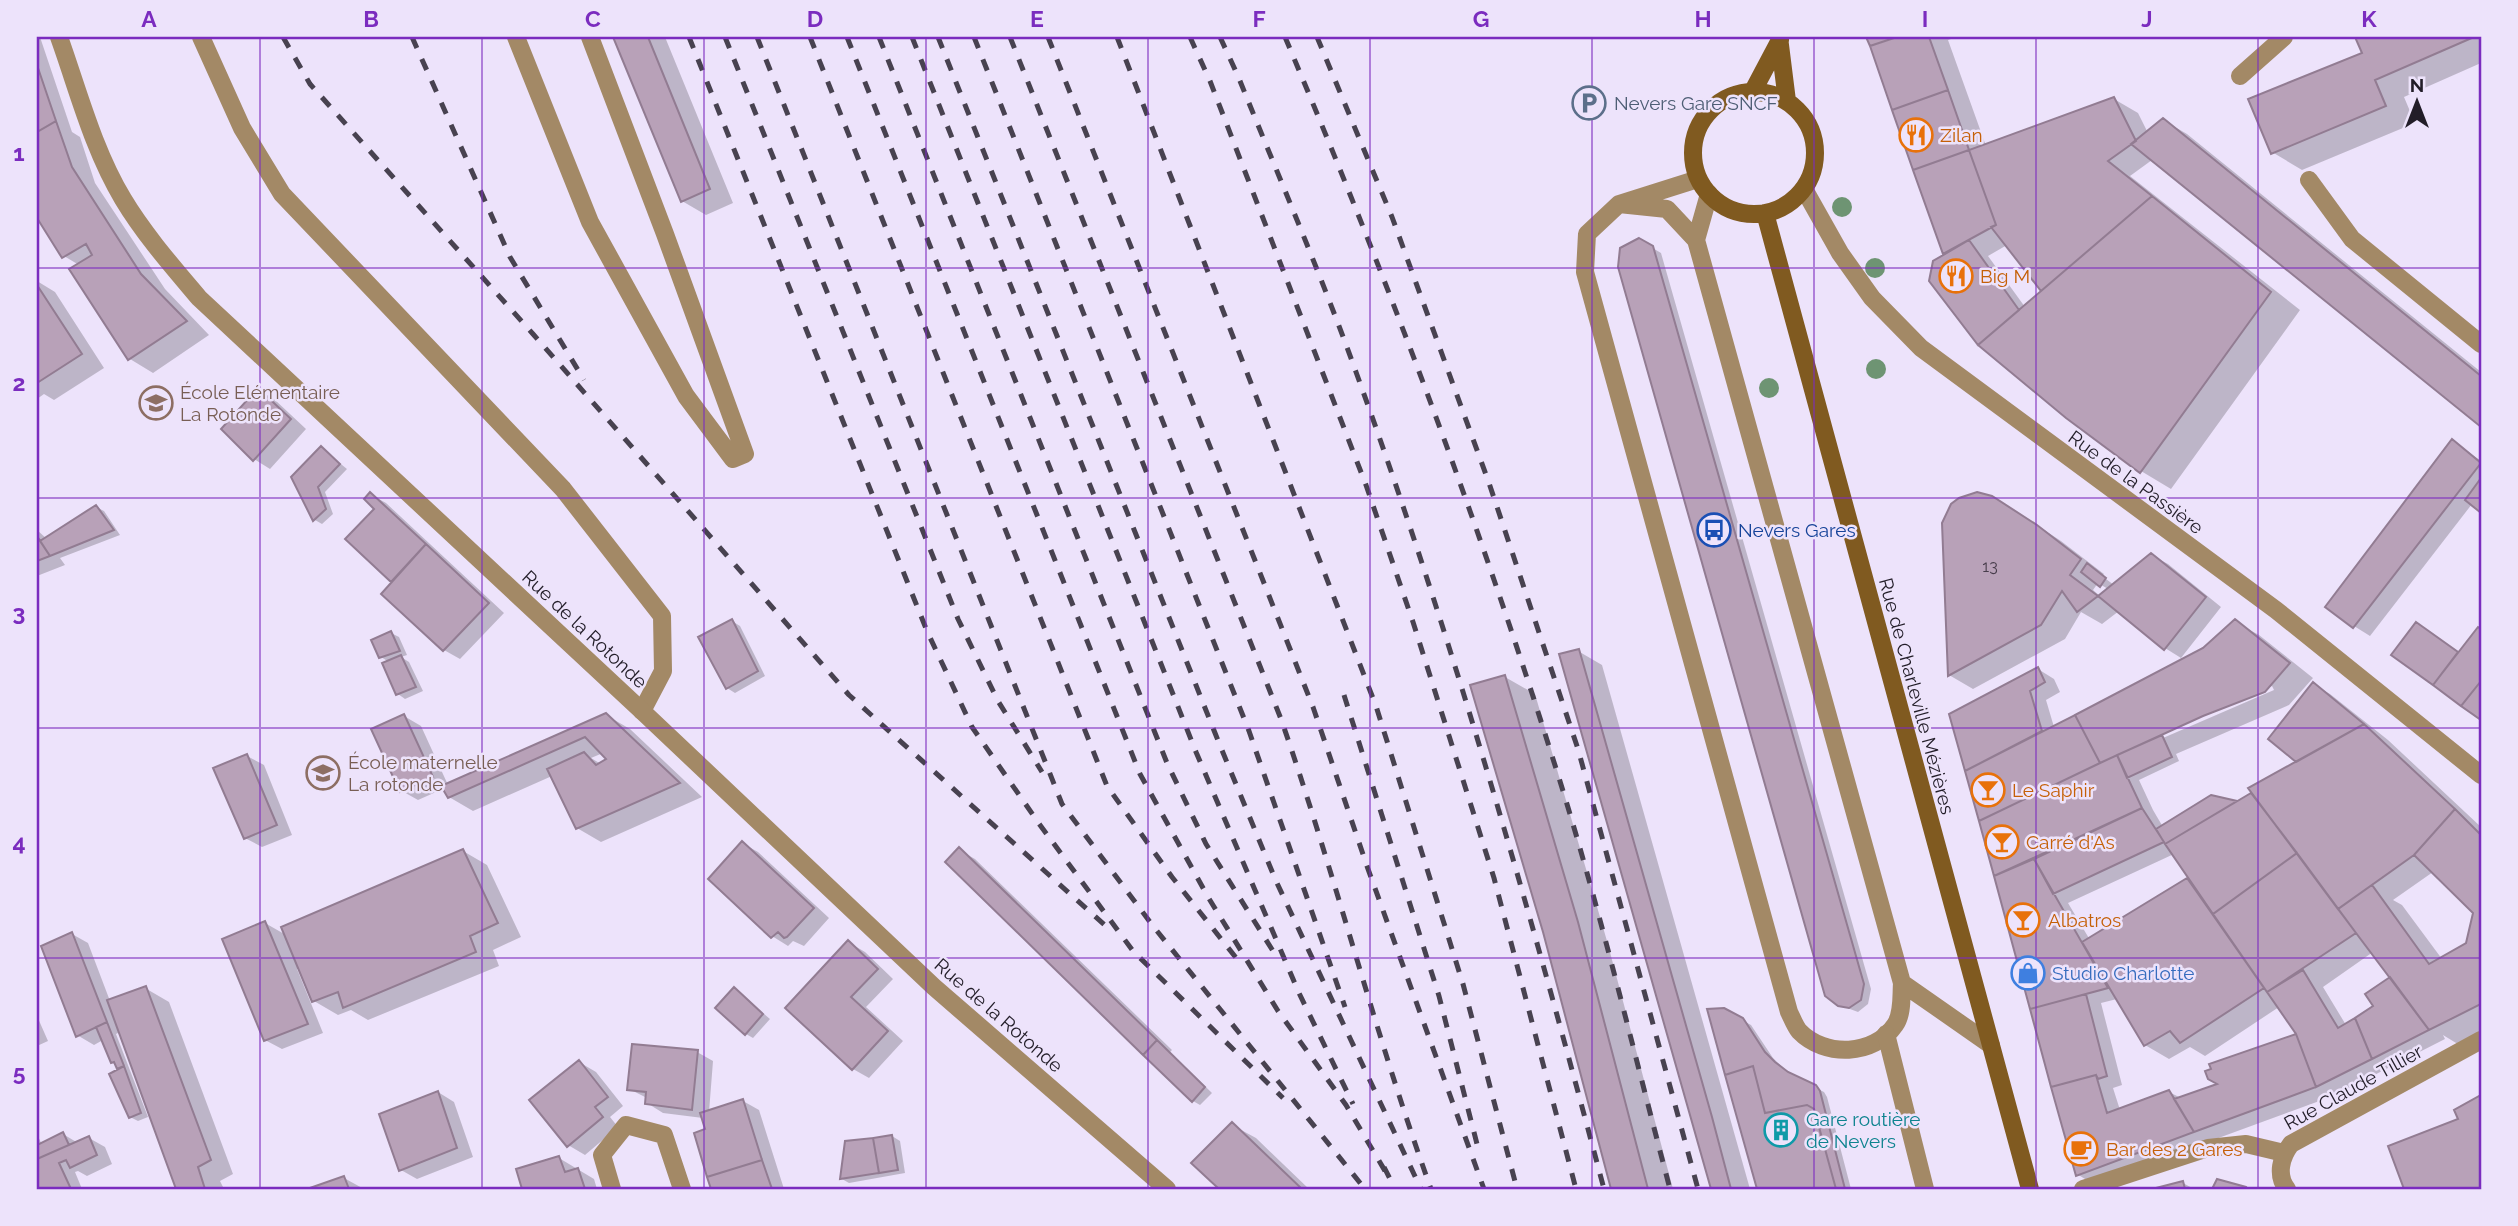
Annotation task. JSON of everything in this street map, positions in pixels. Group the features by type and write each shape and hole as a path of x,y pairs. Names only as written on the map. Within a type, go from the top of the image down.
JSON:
{"main road":[{"path":"1753,91 1779,38"},
{"path":"1779,38 1787,101"},
{"path":"1753,91 1771,94 1787,101 1802,114 1812,132 1814,161 1804,188 1793,200 1765,213 1744,213 1725,206 1709,194 1698,179 1693,149 1703,118 1715,105 1733,95 1753,91"},
{"name":"Rue de Charleville Mézières","path":"1765,213 2030,1189"}],"street":[{"name":"Rue de la Rotonde","path":"59,37 99,148 122,198 157,248 199,298 642,710 934,987 1167,1189"},
{"path":"201,37 242,128 282,194 562,489 662,616 663,671 642,710"},
{"path":"516,37 590,222 686,396 733,459 744,454 666,234 590,37"},
{"path":"2240,76 2284,37"},
{"path":"1619,204 1667,209 1696,240 1902,983 1901,1007 1896,1024 1875,1044 1861,1049 1818,1045 1798,1030 1789,1012 1585,272 1587,234 1619,204 1698,179"},
{"path":"2309,180 2352,239 2481,344"},
{"name":"Rue de la Passière","path":"1804,188 1840,253 1872,298 1921,348 2276,610 2481,775"},
{"path":"1696,240 1709,194"},
{"path":"1902,983 1991,1045"},
{"path":"1886,1034 1926,1189"},
{"name":"Rue Claude Tillier","path":"2083,1189 2208,1148 2246,1144 2284,1153 2291,1144 2306,1134 2481,1040"},
{"path":"612,1189 602,1155 626,1125 664,1135 682,1189"},
{"path":"2284,1153 2281,1168 2283,1185 2287,1189"}],"building":[{"path":"613,37 648,37 710,189 681,202"},
{"path":"1866,37 1897,37 1870,46"},
{"path":"1897,37 1929,37 1948,90 1892,110 1870,46"},
{"path":"2355,37 2474,37 2375,80 2386,106 2271,154 2248,99 2362,53"},
{"path":"37,65 56,121 37,132"},
{"path":"1948,90 1969,150 1913,170 1892,110"},
{"path":"2114,97 2136,141 2108,161 2152,196 2041,291 1991,227 1996,225 1969,150"},
{"path":"2163,118 2481,376 2481,427 2131,144"},
{"path":"56,121 72,167 141,274 187,321 128,360 69,269 92,255 86,244 62,258 37,218 37,132"},
{"path":"1969,150 1996,225 1943,254 1913,170"},
{"path":"2152,196 2271,292 2140,473 2066,418 1978,345"},
{"name":"Nevers Gares","path":"1639,238 1653,246 1864,984 1861,1000 1849,1008 1838,1006 1825,996 1618,267 1620,248"},
{"path":"1969,240 2019,310 1978,345 1929,281 1933,261"},
{"path":"37,285 82,354 37,383"},
{"path":"258,388 291,419 253,461 221,429"},
{"path":"2452,439 2481,463 2353,628 2325,607"},
{"path":"321,446 340,464 318,487 326,509 313,521 291,477"},
{"path":"2481,478 2481,513 2465,500"},
{"path":"370,492 426,544 391,582 345,539 374,509 364,499"},
{"path":"1977,492 1992,496 2037,525 2081,559 2070,575 2098,596 2077,612 2062,591 2041,625 1948,676 1942,523 1951,504"},
{"path":"96,505 114,530 50,556 40,541"},
{"path":"37,536 50,556 37,561"},
{"path":"426,544 489,603 443,651 381,594"},
{"path":"2151,553 2206,597 2164,650 2098,596"},
{"path":"2087,563 2106,578 2100,587 2081,572"},
{"path":"732,619 758,671 726,689 698,637"},
{"path":"2235,619 2290,663 2265,692 2203,716 2100,763 2075,715 2203,648"},
{"path":"2416,622 2458,652 2433,685 2391,655"},
{"path":"2478,627 2481,629 2481,681 2461,706 2433,685"},
{"path":"391,631 400,651 379,658 371,640"},
{"path":"1579,649 1731,1189 1711,1189 1559,654"},
{"path":"401,655 416,687 396,695 382,663"},
{"path":"2038,667 2045,682 2030,691 2042,731 1965,771 1949,714"},
{"path":"1505,675 1578,922 1648,1189 1611,1189 1543,932 1470,685"},
{"path":"2481,681 2481,720 2461,706"},
{"path":"2313,682 2364,724 2296,762 2268,739"},
{"path":"606,713 680,783 576,829 547,769 584,752 596,765 606,759 585,737 448,798 441,786"},
{"path":"404,714 433,777 400,792 371,729"},
{"path":"2075,715 2100,763 1979,821 1965,771"},
{"path":"2364,724 2455,809 2414,855 2338,909 2248,788"},
{"path":"2162,735 2172,757 2127,778 2117,755"},
{"path":"247,754 277,825 244,839 213,768"},
{"path":"2117,755 2142,808 1994,876 1979,821"},
{"path":"2251,793 2297,853 2213,914 2165,844"},
{"path":"2211,795 2237,801 2165,844 2156,829"},
{"path":"2142,808 2164,842 2053,894 2034,859"},
{"path":"2455,809 2481,835 2481,1004 2429,1030 2338,909 2372,885 2429,964 2466,943 2473,913 2414,855"},
{"path":"742,841 814,908 787,937 784,938 778,932 771,938 708,879"},
{"path":"959,847 1157,1040 1143,1055 945,862"},
{"path":"463,849 498,923 470,936 476,952 343,1008 338,992 312,1002 281,927"},
{"path":"2297,853 2356,933 2267,992 2213,914"},
{"path":"2034,859 2108,988 2030,1009 1994,876"},
{"path":"2187,878 2264,988 2180,1043 2170,1031 2144,1046 2082,942"},
{"path":"265,921 308,1024 264,1041 222,939"},
{"path":"72,932 107,1022 76,1037 41,946"},
{"path":"848,940 878,969 851,997 888,1031 852,1070 785,1008"},
{"path":"2303,970 2338,1028 2355,1018 2372,1059 2316,1087 2296,1034 2267,992"},
{"path":"2390,977 2429,1030 2372,1059 2355,1018 2373,1006 2365,994"},
{"path":"146,986 211,1160 198,1167 205,1189 176,1189 107,1000"},
{"path":"734,987 763,1014 745,1035 715,1008"},
{"path":"2086,994 2107,1076 2098,1079 2096,1075 2051,1087 2030,1009"},
{"path":"1724,1008 1743,1018 1765,1052 1775,1062 1788,1072 1816,1085 1820,1091 1845,1189 1836,1189 1814,1109 1807,1105 1765,1113 1753,1066 1725,1075 1707,1009"},
{"path":"107,1022 124,1066 117,1069 114,1062 111,1063 96,1027"},
{"path":"2296,1034 2316,1087 2194,1132 2174,1099 2217,1084 2208,1079 2205,1071 2211,1069 2209,1064"},
{"path":"1157,1040 1205,1087 1192,1102 1143,1055"},
{"path":"632,1044 698,1050 692,1110 645,1104 646,1092 627,1090"},
{"path":"579,1060 608,1097 595,1107 603,1117 567,1147 529,1100"},
{"path":"124,1066 141,1113 129,1118 109,1074"},
{"name":"Gare routière de Nevers","path":"1753,1066 1765,1113 1807,1105 1814,1109 1836,1189 1757,1189 1725,1075"},
{"path":"2096,1075 2107,1113 2169,1090 2194,1132 2076,1176 2051,1087"},
{"path":"438,1091 457,1148 399,1171 379,1114"},
{"path":"2481,1095 2481,1189 2404,1189 2388,1146 2458,1119 2454,1110"},
{"path":"743,1099 762,1160 707,1177 694,1133 705,1129 700,1113"},
{"path":"1232,1122 1302,1189 1219,1189 1191,1163"},
{"path":"63,1132 69,1145 37,1159 37,1145"},
{"path":"892,1135 898,1170 879,1173 873,1138"},
{"path":"89,1136 97,1155 70,1168 66,1160 59,1163 71,1189 37,1189 37,1159"},
{"path":"873,1138 879,1173 840,1179 845,1141"},
{"path":"559,1156 565,1172 578,1168 585,1189 522,1189 516,1169"},
{"path":"762,1160 772,1189 711,1189 707,1177"},
{"path":"344,1176 349,1189 307,1189"},
{"path":"2217,1179 2246,1187 2248,1189 2212,1189"},
{"path":"2183,1181 2185,1189 2152,1189"}],"railway":[{"path":"283,37 310,84 849,695 1108,928"},
{"path":"412,37 510,257 584,380"},
{"path":"689,37 927,631 972,727 1133,951 1283,1098"},
{"path":"725,37 958,619 998,701 1042,772"},
{"path":"757,37 1062,804 1153,926 1365,1189"},
{"path":"810,37 1107,786 1172,877 1237,959"},
{"path":"847,37 1140,774 1208,897 1278,1011 1346,1105 1388,1176"},
{"path":"879,37 1167,763 1206,844 1273,951"},
{"path":"912,37 1196,752 1299,993 1353,1104"},
{"path":"938,37 1276,881 1421,1189"},
{"path":"974,37 1249,731 1345,1007"},
{"path":"1010,37 1281,719 1431,1189"},
{"path":"1048,37 1313,707 1368,869 1484,1189"},
{"path":"1117,37 1376,706 1463,984 1517,1189"},
{"path":"1190,37 1210,81 1366,485 1413,622 1494,878 1576,1189"},
{"path":"1220,37 1313,261 1392,472 1489,778 1604,1189"},
{"path":"1285,37 1428,395 1493,576 1585,866 1670,1189"},
{"path":"1317,37 1392,217 1489,483 1578,749 1698,1189"},
{"path":"1344,695 1439,996 1477,1144"},
{"path":"1384,1167 1395,1189"}],"place":[{"name":"Nevers Gare SNCF","path":"1589,103"},
{"name":"Zilan","path":"1916,135"},
{"name":"Big M","path":"1956,276"},
{"name":"École Elémentaire La Rotonde","path":"156,403"},
{"name":"Nevers Gares","path":"1714,530"},
{"name":"École maternelle La rotonde","path":"323,773"},
{"name":"Le Saphir","path":"1988,790"},
{"name":"Carré d'As","path":"2002,842"},
{"name":"Albatros","path":"2023,920"},
{"name":"Studio Charlotte","path":"2028,973"},
{"name":"Gare routière de Nevers","path":"1781,1130"},
{"name":"Bar des 2 Gares","path":"2081,1149"}]}
